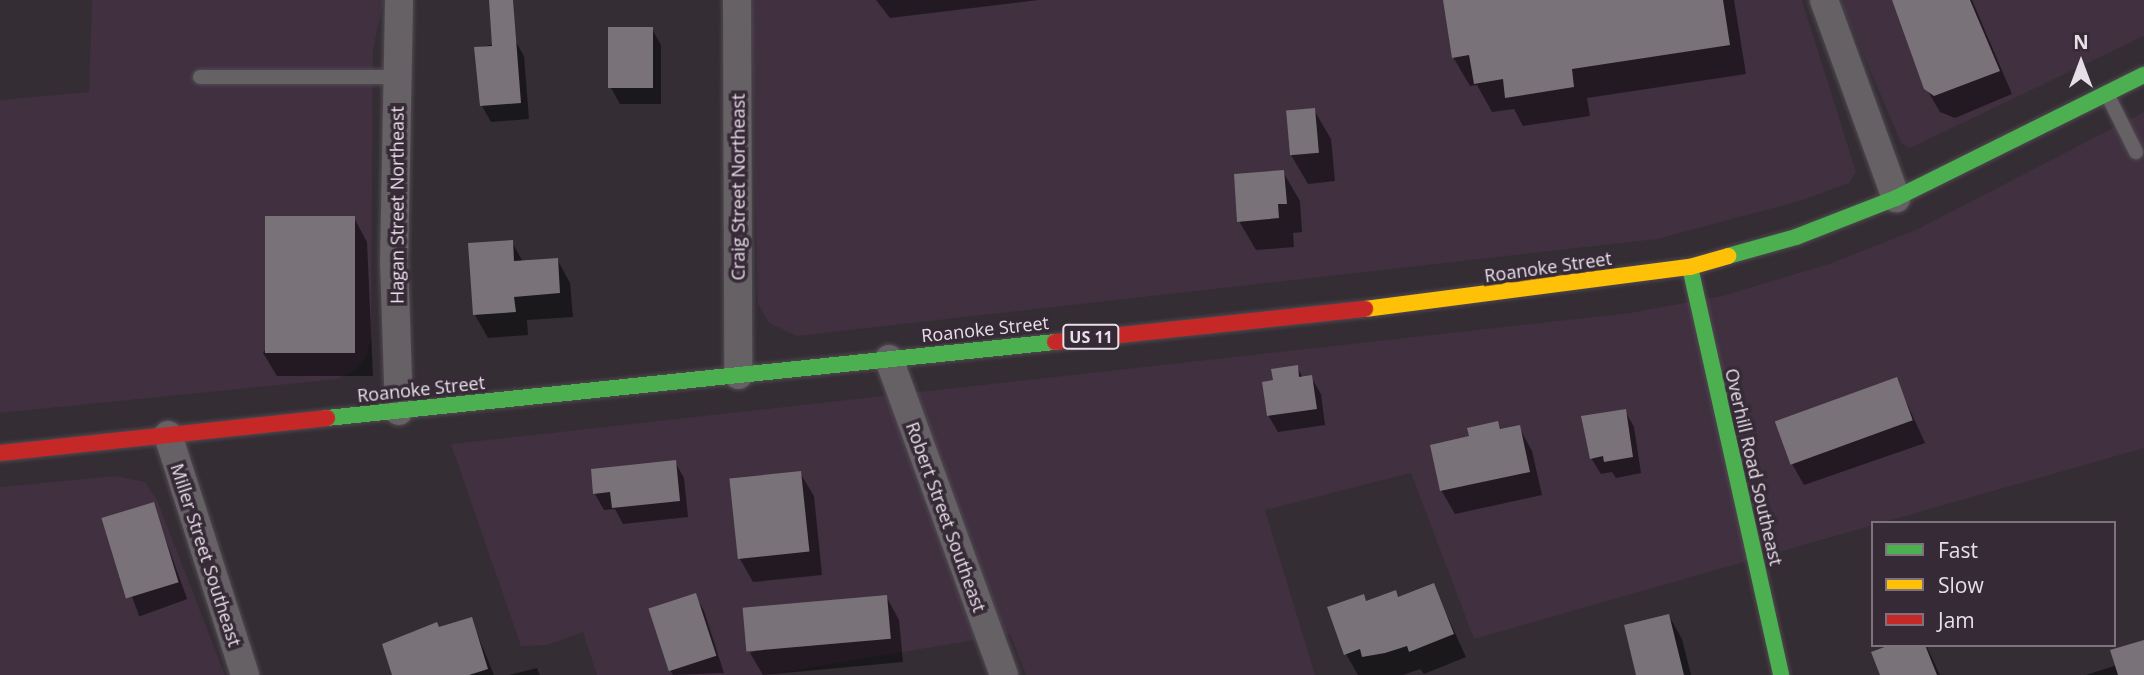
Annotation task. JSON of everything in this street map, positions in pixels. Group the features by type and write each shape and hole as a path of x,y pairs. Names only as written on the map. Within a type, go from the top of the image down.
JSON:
{"main road":[{"name":"Roanoke Street","path":"0,453 1448,300 1689,267 1796,237 1896,198 2144,75"},
{"name":"Overhill Road Southeast","path":"1689,267 1781,675"}],"street":[{"name":"Hagan Street Northeast","path":"399,0 394,264 399,411"},
{"name":"Craig Street Northeast","path":"737,0 738,375"},
{"path":"1824,0 1896,198"},
{"name":"Robert Street Southeast","path":"890,359 1004,675"},
{"name":"Miller Street Southeast","path":"168,435 245,675"}],"lane":[{"path":"200,77 397,77"},
{"path":"2107,94 2136,152"}],"shaded area":[{"path":"92,0 384,0 373,49 371,338 366,357 355,370 338,379 0,413 0,100 89,92"},
{"path":"751,0 1802,0 1856,172 1849,183 1800,201 1657,239 797,336 769,323 758,304"},
{"path":"1840,0 2144,0 2144,36 1910,148 1901,143"},
{"path":"2144,112 2144,448 1888,521 1871,521 1871,526 1474,639 1411,473 1265,510 1315,675 1026,675 1010,634 766,675 597,675 583,632 547,645 521,646 451,444 1630,313 1722,296 1829,264 1916,230"},
{"path":"116,476 145,482 157,500 225,675 0,675 0,487"}],"building":[{"path":"489,0 513,0 521,103 480,106 474,47 492,46"},
{"path":"1443,0 1723,0 1730,45 1572,69 1574,87 1505,98 1503,79 1474,84 1469,55 1452,58"},
{"path":"1892,0 1970,0 2000,71 1934,96 1924,89"},
{"path":"608,27 653,27 653,88 608,88"},
{"path":"1315,108 1319,153 1290,155 1286,111"},
{"path":"1284,170 1287,204 1278,204 1279,218 1237,222 1234,174"},
{"path":"265,216 355,216 355,353 265,353"},
{"path":"513,240 514,261 558,258 560,293 514,297 516,312 473,315 468,243"},
{"path":"1298,365 1299,377 1312,375 1317,409 1267,416 1262,382 1273,380 1271,369"},
{"path":"1897,377 1913,420 1791,465 1775,421"},
{"path":"1626,409 1633,457 1604,462 1603,456 1590,459 1581,416"},
{"path":"1498,421 1500,429 1520,425 1530,472 1440,491 1430,445 1469,436 1467,428"},
{"path":"676,460 680,501 612,508 610,492 593,494 591,469"},
{"path":"801,471 809,552 738,559 729,479"},
{"path":"154,502 179,582 126,598 101,518"},
{"path":"1434,583 1454,634 1409,652 1407,646 1362,657 1360,649 1344,655 1327,607 1364,594 1366,601 1396,590 1398,597"},
{"path":"696,593 716,656 669,671 648,608"},
{"path":"887,595 891,639 746,651 743,608"},
{"path":"1669,614 1684,675 1636,675 1624,625"},
{"path":"472,617 488,669 469,675 392,675 382,644 437,622 439,627"},
{"path":"2144,640 2144,675 2118,675 2110,650"},
{"path":"1885,647 1926,647 1937,675 1880,675 1871,652"}],"traffic: fast":[{"path":"1728,256 1796,237 1896,198 2144,75"},
{"path":"1690,267 1781,675"},
{"path":"327,418 1055,342"}],"traffic: slow":[{"path":"1365,309 1690,267 1728,256"}],"traffic: jam":[{"path":"1055,342 1365,309"},
{"path":"0,453 327,418"}]}
